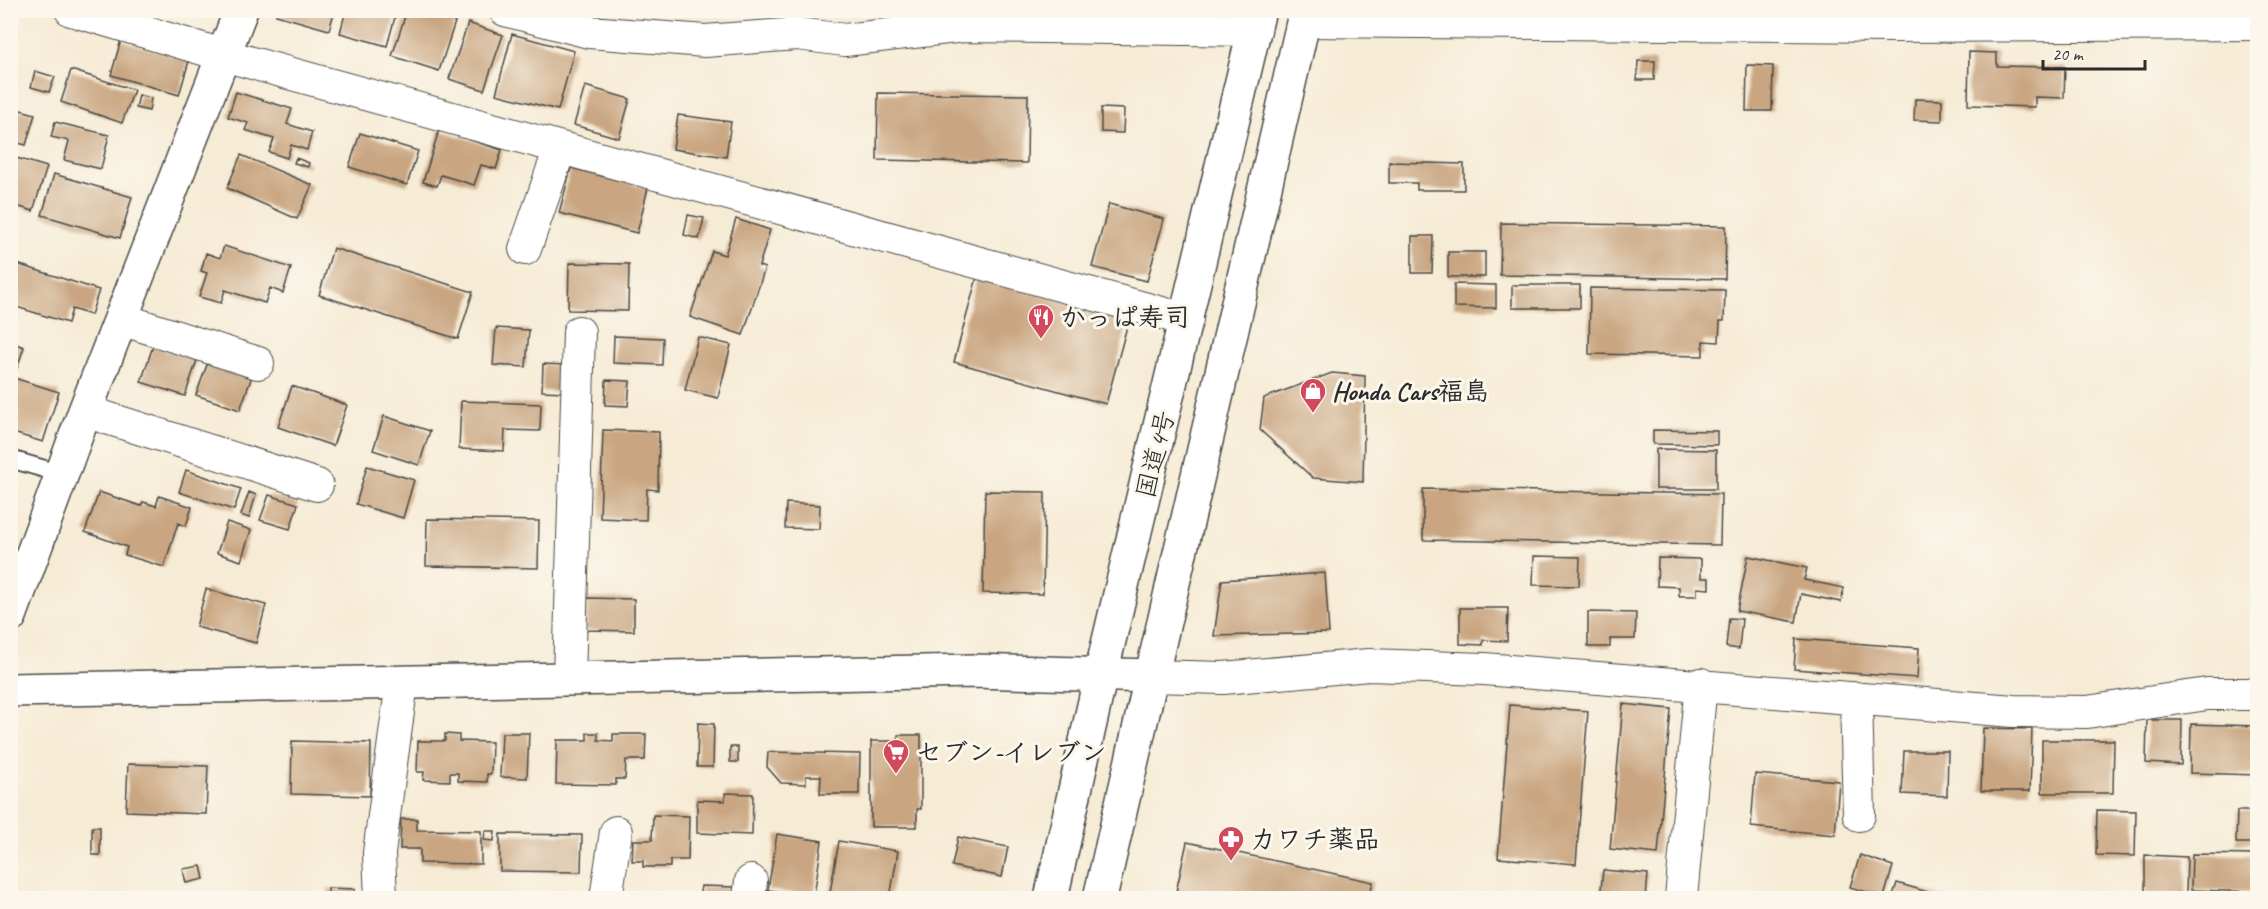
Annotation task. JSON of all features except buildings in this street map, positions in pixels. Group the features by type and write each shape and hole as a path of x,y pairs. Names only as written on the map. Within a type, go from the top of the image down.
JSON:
{"main road":[{"path":"10,616 85,411 242,10"},
{"name":"国道4号","path":"1100,898 1304,16"},
{"name":"国道4号","path":"1051,898 1101,674 1257,20"},
{"path":"10,690 974,671 1153,676"}],"street":[{"path":"71,10 223,55 1187,320"},
{"path":"505,10 594,21 705,41 797,34 845,40 964,26 1257,20"},
{"path":"1304,16 2068,18 2258,24"},
{"path":"525,249 560,148"},
{"path":"121,319 258,363"},
{"path":"569,679 579,332"},
{"path":"85,411 317,485"},
{"path":"1153,676 1223,678 1369,665 1484,669 1701,684 2014,711 2086,712 2207,694 2258,694"},
{"path":"381,898 380,853 402,682"},
{"path":"1681,898 1701,684"},
{"path":"1856,698 1859,815"},
{"path":"606,898 616,832"}],"lane":[{"path":"10,459 62,474"}],"place":[{"name":"かっぱ寿司","path":"1041,340"},
{"name":"Honda Cars福島","path":"1313,414"},
{"name":"セブン-イレブン","path":"896,775"},
{"name":"カワチ薬品","path":"1231,862"}]}
